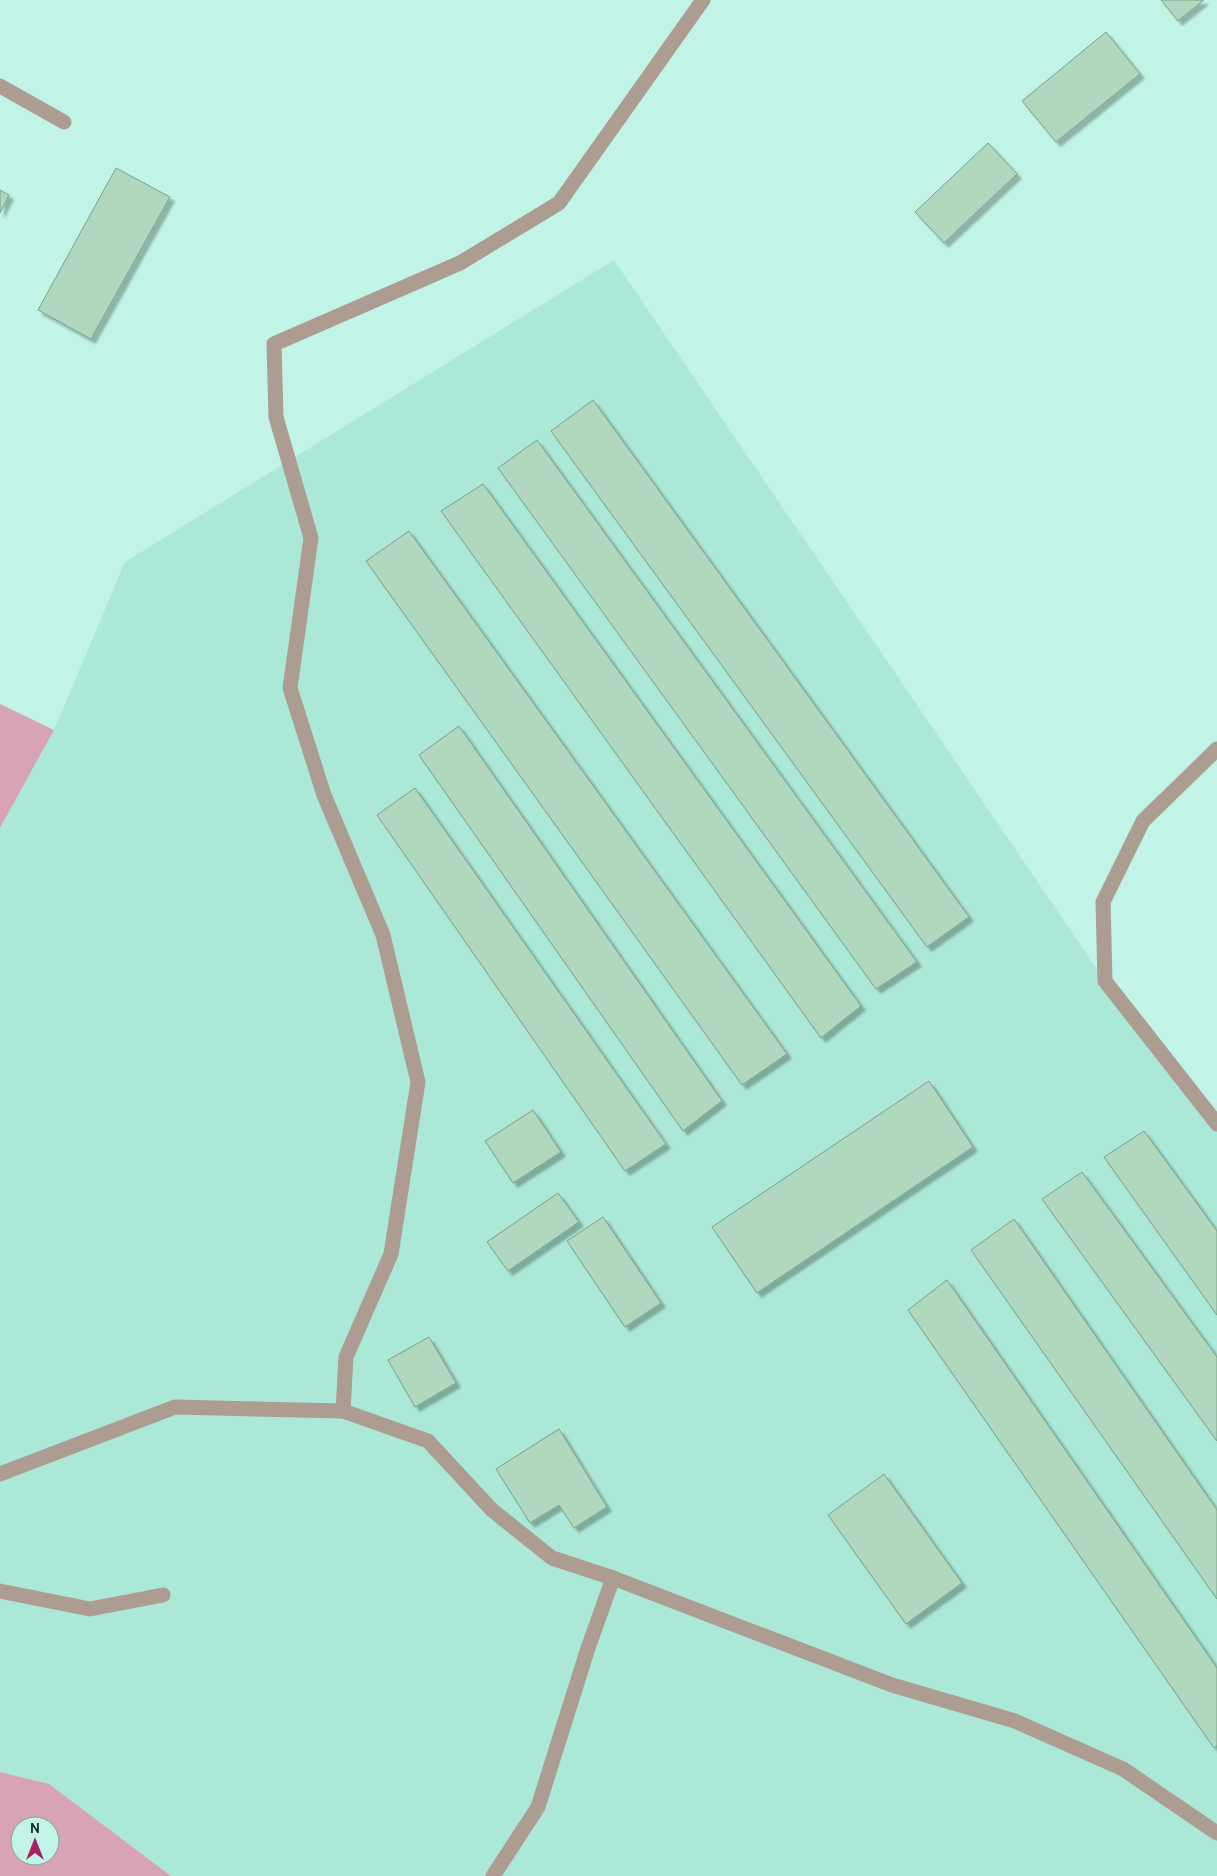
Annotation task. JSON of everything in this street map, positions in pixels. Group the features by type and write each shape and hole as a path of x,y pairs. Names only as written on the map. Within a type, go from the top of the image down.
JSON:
{"street":[{"path":"343,1411 346,1357 392,1254 418,1082 383,935 324,795 290,688 311,538 276,417 274,344 460,263 559,202 703,0"},
{"path":"0,86 64,122"},
{"path":"1217,749 1143,821 1102,902 1105,981 1217,1124"},
{"path":"0,1474 174,1407 343,1411 428,1440 492,1510 552,1558 614,1578 892,1684 1015,1721 1123,1769 1217,1833"},
{"path":"493,1876 538,1806 588,1648 614,1578"},
{"path":"0,1591 90,1609 163,1596"}],"shaded area":[{"path":"614,260 1105,981 1217,1124 1217,1231 1144,1131 1104,1157 1217,1315 1217,1357 1082,1172 1042,1199 1217,1441 1217,1510 1014,1220 971,1250 1217,1599 1217,1668 909,1310 1214,1748 1217,1746 1217,1876 171,1876 49,1784 0,1772 0,828 54,730 125,562","holes":["593,401 969,916 927,947 551,431","537,440 917,962 875,988 498,469","482,484 861,1006 821,1038 441,512","409,531 787,1054 743,1084 366,561","459,726 721,1101 683,1131 419,755","415,788 666,1143 625,1170 377,815","532,1110 561,1152 513,1183 485,1141","558,1193 578,1222 507,1271 488,1242","567,1241 661,1303 625,1327","429,1337 456,1383 415,1407 388,1361","559,1430 607,1507 574,1528 559,1505 530,1523 496,1469","883,1474 962,1583 906,1623 828,1515"]},
{"path":"0,704 54,730 0,828"},
{"path":"0,1772 49,1784 171,1876 0,1876"}],"building":[{"path":"1161,0 1204,0 1178,21"},
{"path":"1106,32 1140,74 1056,142 1022,101"},
{"path":"988,143 1017,174 944,243 915,212"},
{"path":"116,168 170,197 91,339 38,310"},
{"path":"0,190 9,195 0,213"},
{"path":"593,400 969,917 927,947 551,431"},
{"path":"537,440 917,962 876,989 498,468"},
{"path":"483,484 861,1006 821,1038 441,511"},
{"path":"409,531 787,1054 742,1085 366,561"},
{"path":"459,726 722,1101 683,1131 419,755"},
{"path":"415,788 666,1144 625,1171 377,815"},
{"path":"929,1081 973,1147 757,1293 712,1227"},
{"path":"533,1110 561,1152 513,1183 485,1141"},
{"path":"1144,1131 1217,1231 1217,1315 1104,1157"},
{"path":"1082,1172 1217,1357 1217,1441 1042,1199"},
{"path":"558,1193 579,1222 508,1271 487,1242"},
{"path":"603,1217 661,1303 625,1327 567,1241"},
{"path":"1014,1219 1217,1510 1217,1599 971,1250"},
{"path":"947,1280 1217,1668 1217,1746 1214,1748 908,1310"},
{"path":"429,1337 456,1383 415,1407 388,1360"},
{"path":"559,1429 607,1507 574,1528 559,1505 530,1523 496,1469"},
{"path":"884,1474 962,1583 906,1624 828,1515"}]}
